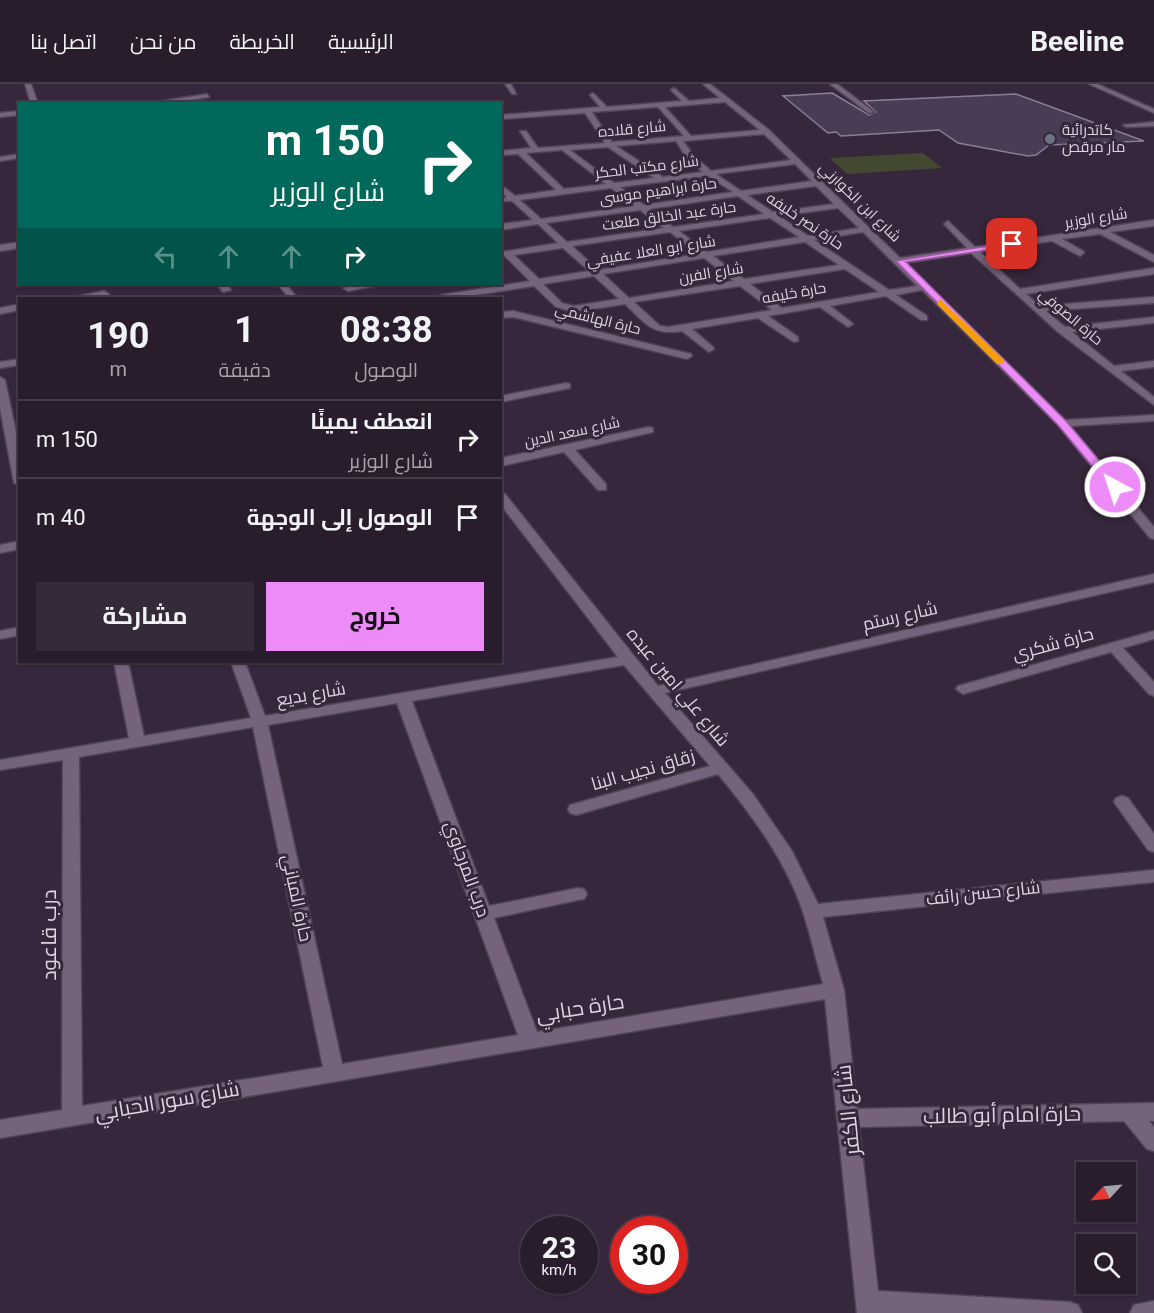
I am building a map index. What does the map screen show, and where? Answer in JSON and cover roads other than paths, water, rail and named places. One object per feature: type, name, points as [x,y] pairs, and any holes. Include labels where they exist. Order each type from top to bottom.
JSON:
[{"type":"street","points":[[28,84],[34,102]]},
{"type":"street","points":[[508,84],[514,93]]},
{"type":"street","name":"شارع ابن الكوارني","points":[[711,84],[726,100],[766,132],[900,261],[1062,423],[1154,535]]},
{"type":"street","points":[[833,84],[871,112]]},
{"type":"street","points":[[1092,84],[1154,111]]},
{"type":"street","points":[[674,90],[688,103]]},
{"type":"street","points":[[157,102],[205,93],[212,102]]},
{"type":"street","points":[[593,95],[605,109]]},
{"type":"street","points":[[502,115],[726,100]]},
{"type":"street","points":[[660,105],[689,138]]},
{"type":"street","points":[[549,106],[555,113]]},
{"type":"street","points":[[587,110],[610,145],[661,179]]},
{"type":"street","points":[[0,115],[18,113]]},
{"type":"street","points":[[1126,125],[1154,124]]},
{"type":"street","name":"شارع قلاده","points":[[502,153],[766,132]]},
{"type":"street","points":[[523,133],[537,151]]},
{"type":"street","name":"حارة نصر خليفه","points":[[678,139],[691,158],[709,173],[924,318]]},
{"type":"street","points":[[563,148],[780,311]]},
{"type":"street","points":[[520,152],[562,192]]},
{"type":"street","points":[[0,159],[18,156]]},
{"type":"street","points":[[751,161],[759,166]]},
{"type":"street","name":"شارع مكتب الحكر","points":[[502,199],[796,162]]},
{"type":"street","name":"حارة ابراهيم موسى","points":[[502,227],[818,183]]},
{"type":"street","points":[[502,188],[627,301]]},
{"type":"street","name":"حارة عبد الخالق طلعت","points":[[505,254],[841,205]]},
{"type":"street","name":"شارع الوزير","points":[[900,261],[1154,223]]},
{"type":"street","name":"حارة الصوفي","points":[[948,224],[972,250],[1061,330],[1154,402]]},
{"type":"street","points":[[1139,225],[1154,232]]},
{"type":"street","name":"شارع ابو العلا عفيفي","points":[[446,297],[495,286],[537,283],[866,229]]},
{"type":"street","points":[[1101,230],[1154,260]]},
{"type":"street","points":[[1053,238],[1080,253]]},
{"type":"street","points":[[0,248],[18,245]]},
{"type":"street","points":[[505,254],[537,283]]},
{"type":"street","name":"شارع الفرن","points":[[537,283],[559,305],[580,309],[847,266]]},
{"type":"street","points":[[1019,292],[1154,271]]},
{"type":"street","points":[[283,285],[292,297]]},
{"type":"street","points":[[346,286],[362,285]]},
{"type":"street","name":"حارة خليفه","points":[[627,301],[657,328],[668,330],[925,287]]},
{"type":"street","points":[[90,297],[105,296]]},
{"type":"street","points":[[1037,309],[1154,300]]},
{"type":"street","points":[[821,304],[848,324]]},
{"type":"street","points":[[0,310],[18,307]]},
{"type":"street","name":"حارة الهاشمي","points":[[502,315],[513,314],[687,356]]},
{"type":"street","points":[[759,315],[794,339]]},
{"type":"street","points":[[1061,330],[1154,320]]},
{"type":"street","points":[[684,327],[709,349]]},
{"type":"street","points":[[0,365],[18,362]]},
{"type":"street","points":[[1111,369],[1154,364]]},
{"type":"street","points":[[0,380],[17,462]]},
{"type":"street","points":[[502,399],[566,386]]},
{"type":"street","points":[[1062,423],[1154,418]]},
{"type":"street","name":"شارع سعد الدين","points":[[502,462],[649,430]]},
{"type":"street","points":[[567,448],[602,487]]},
{"type":"street","name":"شارع علي امين عبده","points":[[503,504],[628,660],[747,798],[786,855],[812,911]]},
{"type":"street","points":[[0,549],[18,545]]},
{"type":"street","name":"شارع رستم","points":[[654,691],[1154,578]]},
{"type":"street","points":[[0,635],[18,630]]},
{"type":"street","name":"حارة شكري","points":[[963,689],[1154,636]]},
{"type":"street","points":[[1114,647],[1154,691]]},
{"type":"street","name":"شارع بديع","points":[[0,765],[628,660]]},
{"type":"street","points":[[122,663],[137,742]]},
{"type":"street","name":"حارة المباني","points":[[238,663],[260,722],[333,1073]]},
{"type":"street","name":"درب المرجاوي","points":[[403,698],[530,1040]]},
{"type":"street","name":"درب قاعود","points":[[71,753],[72,1117]]},
{"type":"street","name":"زقاق نجيب البنا","points":[[576,809],[721,768]]},
{"type":"street","points":[[1122,802],[1154,846]]},
{"type":"street","name":"شارع حسن رائف","points":[[812,911],[1154,876]]},
{"type":"street","points":[[483,914],[578,894]]},
{"type":"street","name":"شارع الكفر","points":[[812,911],[834,990],[868,1307]]},
{"type":"street","name":"حارة حبابي","points":[[333,1073],[834,990]]},
{"type":"street","name":"شارع سور الحبابي","points":[[0,1129],[333,1073]]},
{"type":"street","points":[[1130,1112],[1154,1142]]},
{"type":"street","name":"حارة امام أبو طالب","points":[[849,1118],[1154,1112]]},
{"type":"street","points":[[868,1307],[1070,1313]]},
{"type":"street","points":[[1143,1313],[1154,1312]]},
{"type":"place","name":"كاتدرائية مار مرقص","points":[[1050,139]]}]
